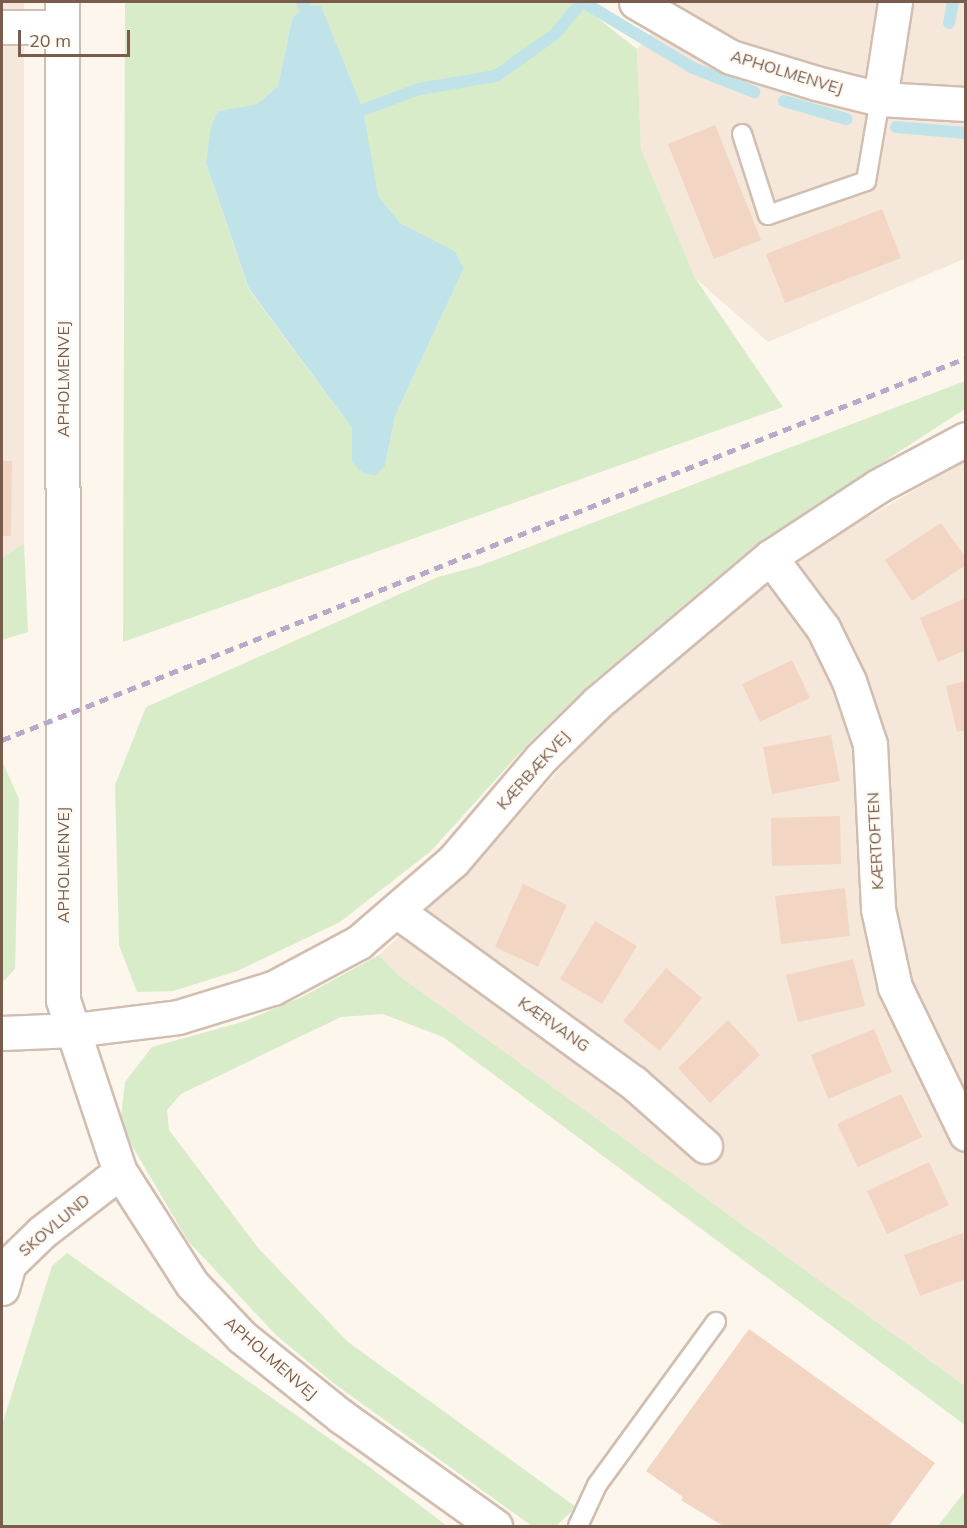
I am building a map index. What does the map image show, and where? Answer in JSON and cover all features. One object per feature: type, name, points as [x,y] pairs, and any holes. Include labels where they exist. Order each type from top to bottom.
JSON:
[{"type":"street","name":"APHOLMENVEJ","points":[[636,2],[731,57],[880,99],[966,104]]},
{"type":"street","points":[[880,99],[895,2]]},
{"type":"street","name":"APHOLMENVEJ","points":[[2,27],[62,14],[63,1000],[120,1172],[192,1284],[242,1337],[342,1417],[495,1527]]},
{"type":"street","name":"KÆRBÆKVEJ","points":[[2,1033],[74,1030],[178,1017],[273,988],[359,942],[453,861],[540,759],[598,702],[770,557],[878,486],[966,439]]},
{"type":"street","name":"KÆRTOFTEN","points":[[770,557],[823,628],[849,681],[870,744],[878,909],[895,987],[966,1134]]},
{"type":"street","name":"KÆRVANG","points":[[397,911],[625,1076],[705,1146]]},
{"type":"street","name":"SKOVLUND","points":[[2,1288],[9,1264],[42,1232],[120,1172]]},
{"type":"lane","points":[[742,134],[768,215],[866,181],[880,99]]},
{"type":"lane","points":[[578,1527],[597,1485],[716,1322]]},
{"type":"shaded area","points":[[2,2],[24,2],[24,543],[2,558]]},
{"type":"shaded area","points":[[678,2],[965,2],[964,259],[768,342],[695,278],[641,149],[637,49]]},
{"type":"shaded area","points":[[965,461],[965,1386],[401,977],[379,955],[473,867],[612,710],[757,587],[795,559]]},
{"type":"green space","points":[[125,2],[577,2],[637,49],[641,149],[695,278],[783,407],[123,642]],"holes":[[[292,19],[370,156],[378,195],[400,223],[455,251],[464,268],[395,416],[385,466],[352,462],[352,428],[249,290],[206,163],[218,111],[257,104],[278,86]]]},
{"type":"green space","points":[[965,381],[965,409],[759,542],[591,683],[527,745],[431,851],[340,922],[237,971],[173,991],[137,992],[119,945],[115,785],[146,707],[438,577],[479,566]]},
{"type":"green space","points":[[24,543],[28,632],[2,640],[2,558]]},
{"type":"green space","points":[[3,763],[19,799],[15,969],[2,983]]},
{"type":"green space","points":[[379,955],[401,977],[965,1386],[965,1425],[443,1037],[383,1014],[341,1017],[181,1094],[167,1110],[169,1130],[259,1249],[348,1342],[576,1507],[556,1526],[532,1526],[332,1382],[276,1335],[188,1241],[128,1139],[121,1116],[125,1082],[152,1047],[242,1022],[302,997]]},
{"type":"green space","points":[[67,1253],[368,1466],[447,1526],[2,1526],[2,1425],[52,1266]]},
{"type":"green space","points":[[965,1491],[965,1526],[938,1526]]},
{"type":"water","points":[[304,6],[321,6],[363,110],[378,195],[400,223],[455,251],[464,268],[395,416],[385,466],[375,475],[363,473],[352,462],[352,428],[249,289],[206,163],[211,127],[218,111],[257,104],[278,86],[292,19]]},
{"type":"building","points":[[715,125],[761,240],[714,259],[668,144]]},
{"type":"building","points":[[882,209],[901,258],[785,303],[766,254]]},
{"type":"building","points":[[2,461],[12,461],[11,536],[2,536]]},
{"type":"building","points":[[941,523],[966,558],[966,565],[912,601],[885,560]]},
{"type":"building","points":[[966,598],[966,650],[938,662],[920,618]]},
{"type":"building","points":[[792,660],[810,698],[760,722],[742,684]]},
{"type":"building","points":[[966,681],[966,730],[957,732],[946,686]]},
{"type":"building","points":[[831,735],[840,781],[772,794],[763,747]]},
{"type":"building","points":[[840,816],[841,864],[772,866],[771,818]]},
{"type":"building","points":[[523,884],[567,905],[538,967],[495,947]]},
{"type":"building","points":[[845,888],[850,936],[781,944],[775,896]]},
{"type":"building","points":[[595,921],[637,946],[602,1004],[560,979]]},
{"type":"building","points":[[853,959],[865,1006],[798,1022],[786,975]]},
{"type":"building","points":[[666,968],[702,998],[660,1051],[623,1021]]},
{"type":"building","points":[[728,1020],[760,1055],[710,1103],[678,1068]]},
{"type":"building","points":[[874,1029],[892,1072],[828,1099],[811,1055]]},
{"type":"building","points":[[901,1094],[922,1137],[858,1167],[837,1124]]},
{"type":"building","points":[[929,1162],[949,1205],[887,1234],[867,1191]]},
{"type":"building","points":[[963,1233],[966,1279],[920,1296],[904,1255]]},
{"type":"building","points":[[749,1329],[935,1463],[889,1526],[723,1526],[681,1500],[683,1497],[646,1471]]},
{"type":"waterway","points":[[302,2],[304,6]]},
{"type":"waterway","points":[[363,110],[419,89],[496,76],[555,34],[582,2]]},
{"type":"waterway","points":[[583,2],[693,68],[754,92]]},
{"type":"waterway","points":[[949,23],[953,2]]},
{"type":"waterway","points":[[784,101],[846,119]]},
{"type":"waterway","points":[[896,127],[966,133]]},
{"type":"railway","points":[[2,740],[966,358]]}]
